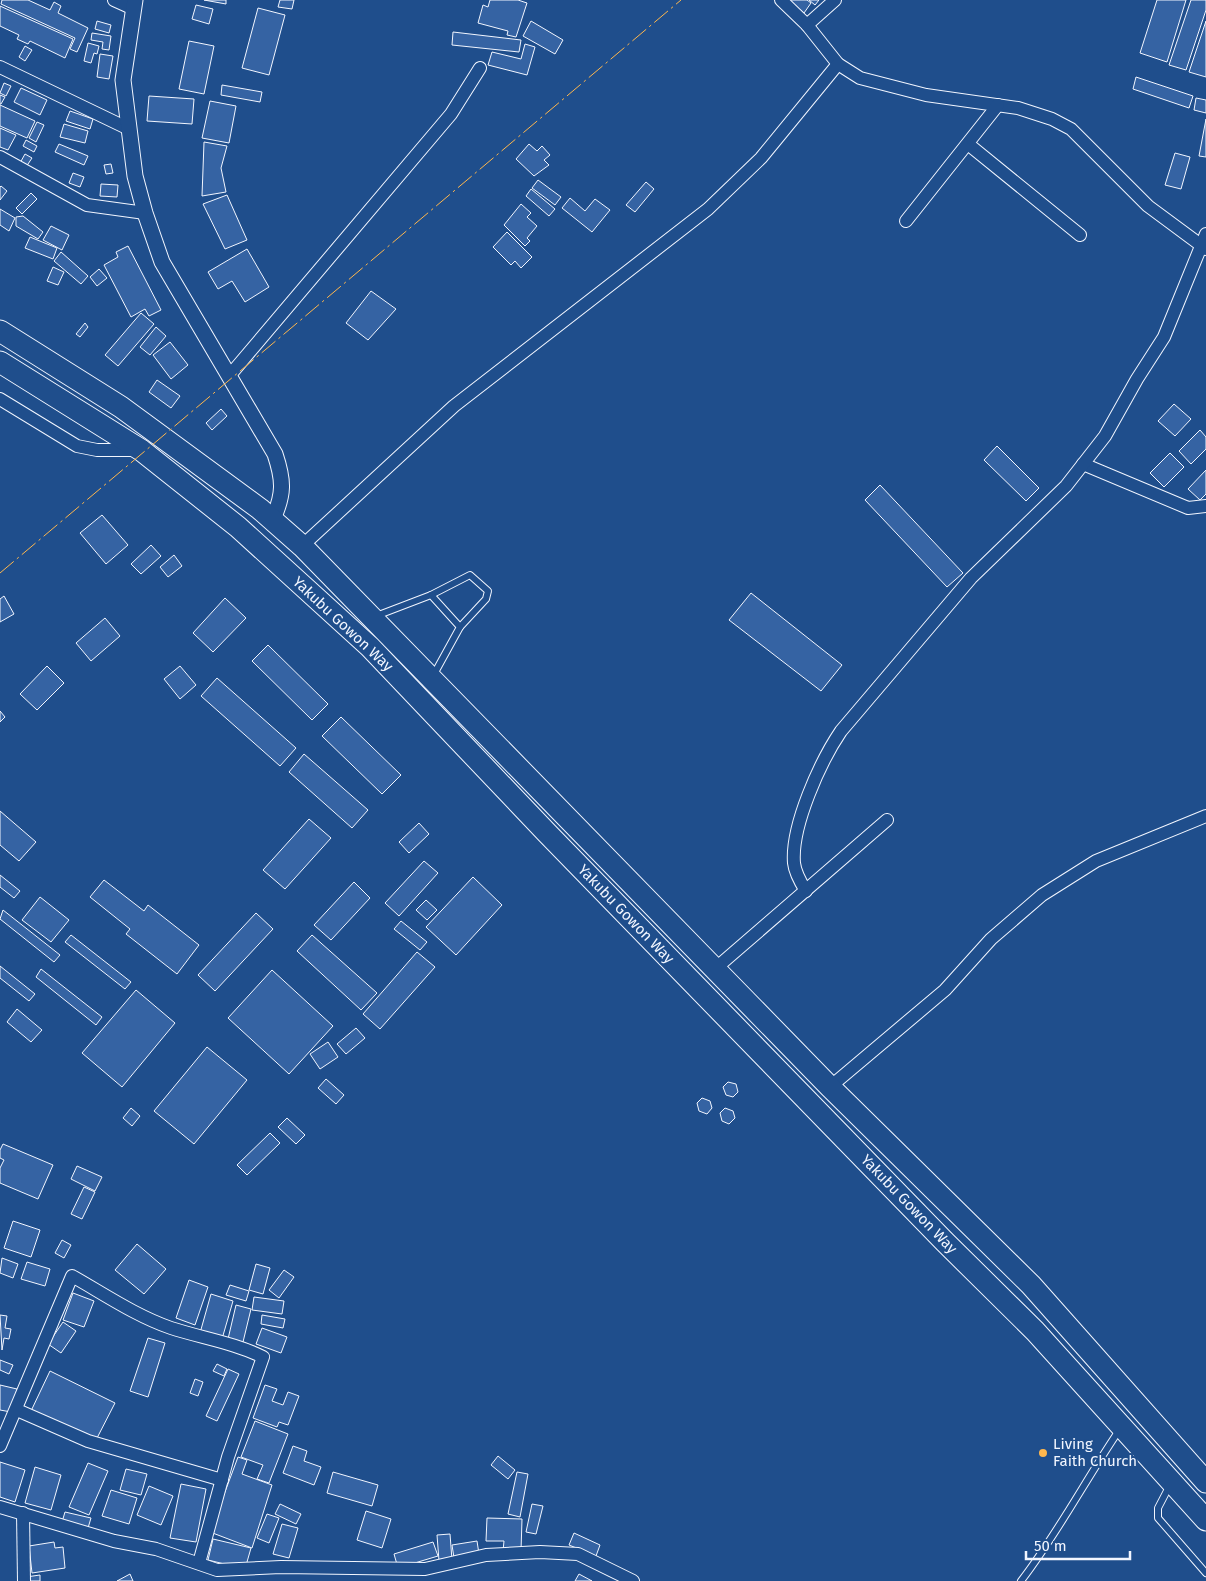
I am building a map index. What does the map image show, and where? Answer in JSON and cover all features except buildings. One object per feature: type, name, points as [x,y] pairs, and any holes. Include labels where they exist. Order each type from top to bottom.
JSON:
[{"type":"highway","name":"Yakubu Gowon Way","points":[[0,331],[121,407],[273,520],[302,546],[830,1086],[1031,1286],[1206,1482]]},
{"type":"highway","name":"Yakubu Gowon Way","points":[[0,362],[141,450],[238,527],[370,647],[640,929],[945,1242],[1035,1331],[1206,1520]]},
{"type":"highway","points":[[640,929],[659,910]]},
{"type":"street","points":[[114,0],[134,5],[123,80],[135,176],[144,213],[162,262],[276,454],[283,475],[282,490],[273,520]]},
{"type":"street","points":[[781,0],[807,25],[838,64],[860,78],[926,95],[1018,108],[1052,119],[1071,129],[1148,206],[1204,243],[1164,337],[1137,379],[1105,436],[1066,486],[971,578],[841,731],[826,753],[812,783],[795,842],[794,864],[806,891]]},
{"type":"street","points":[[807,25],[835,0]]},
{"type":"street","points":[[302,546],[454,406],[708,210],[760,158],[838,64]]},
{"type":"street","points":[[0,67],[128,129]]},
{"type":"street","points":[[230,375],[451,114],[480,68]]},
{"type":"street","points":[[906,221],[998,106]]},
{"type":"street","points":[[968,144],[1080,235]]},
{"type":"street","points":[[0,157],[87,205],[144,213]]},
{"type":"street","points":[[0,400],[77,446],[97,450],[141,450]]},
{"type":"street","points":[[1083,464],[1188,508],[1206,506]]},
{"type":"street","points":[[830,1086],[945,990],[991,939],[1042,895],[1096,861],[1206,816]]},
{"type":"street","points":[[716,968],[887,820]]},
{"type":"street","points":[[0,1446],[72,1276],[137,1314],[170,1327],[250,1350],[263,1357],[222,1480],[200,1563]]},
{"type":"street","points":[[16,1410],[88,1441],[222,1480]]},
{"type":"street","points":[[0,1506],[114,1542],[156,1550],[218,1570],[281,1567],[425,1569],[486,1555],[540,1552],[578,1554],[633,1581]]},
{"type":"street","points":[[23,1513],[24,1581]]},
{"type":"lane","points":[[373,617],[431,595],[470,575],[488,591],[486,598],[460,627],[432,677]]},
{"type":"lane","points":[[431,595],[460,627]]},
{"type":"lane","points":[[1021,1581],[1065,1518],[1095,1466],[1122,1426]]},
{"type":"lane","points":[[1172,1481],[1158,1508],[1158,1518],[1206,1573]]},
{"type":"power","points":[[0,573],[681,0]]},
{"type":"place","name":"Living Faith Church","points":[[1043,1453]]}]
